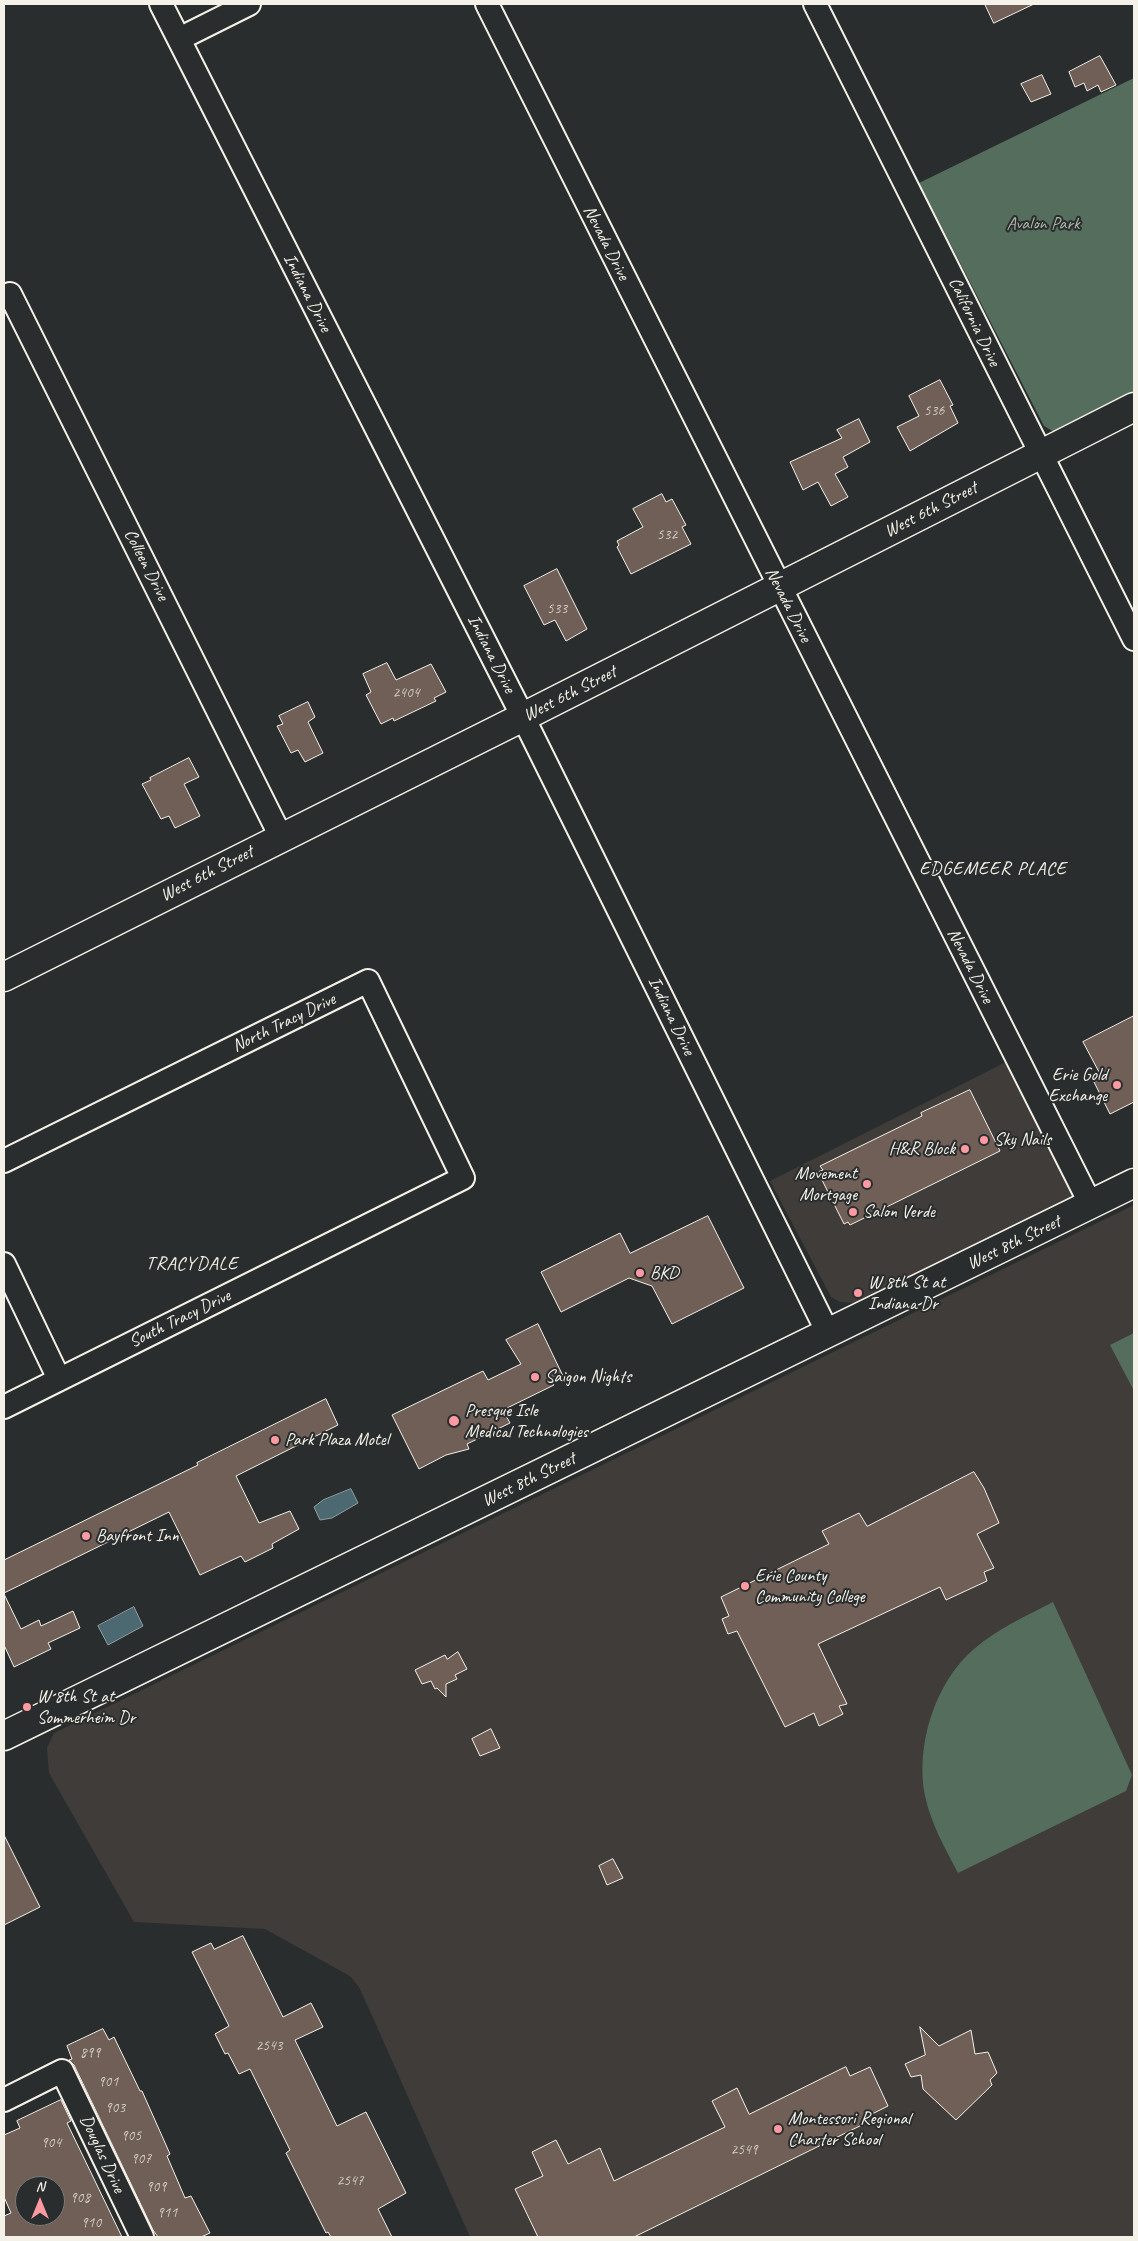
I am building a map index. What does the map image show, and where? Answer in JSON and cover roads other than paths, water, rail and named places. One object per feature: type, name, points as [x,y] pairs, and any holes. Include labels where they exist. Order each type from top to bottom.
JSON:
[{"type":"street","name":"Indiana Drive","points":[[161,4],[523,717],[828,1333]]},
{"type":"street","points":[[179,39],[249,4]]},
{"type":"street","name":"Nevada Drive","points":[[487,4],[1091,1205]]},
{"type":"street","name":"California Drive","points":[[815,4],[1134,639]]},
{"type":"street","name":"Colleen Drive","points":[[7,296],[281,837]]},
{"type":"street","name":"West 6th Street","points":[[4,976],[780,588],[1134,407]]},
{"type":"street","name":"North Tracy Drive","points":[[4,1160],[368,981],[463,1178]]},
{"type":"street","name":"South Tracy Drive","points":[[4,1407],[463,1178]]},
{"type":"street","name":"West 8th Street","points":[[4,1736],[1134,1183]]},
{"type":"street","points":[[4,1264],[59,1379]]},
{"type":"street","name":"Douglas Drive","points":[[4,2100],[62,2071],[142,2237]]},
{"type":"water","points":[[351,1489],[358,1503],[332,1518],[320,1520],[314,1507],[323,1500]]},
{"type":"water","points":[[134,1607],[143,1626],[108,1645],[98,1626]]},
{"type":"place","name":"Erie Gold Exchange","points":[[1117,1085]]},
{"type":"place","name":"Sky Nails","points":[[984,1140]]},
{"type":"place","name":"H&R Block","points":[[965,1149]]},
{"type":"place","name":"Movement Mortgage","points":[[867,1184]]},
{"type":"place","name":"Salon Verde","points":[[853,1212]]},
{"type":"place","name":"BKD","points":[[640,1273]]},
{"type":"place","name":"W 8th St at Indiana Dr","points":[[858,1293]]},
{"type":"place","name":"Saigon Nights","points":[[535,1377]]},
{"type":"place","name":"Presque Isle Medical Technologies","points":[[454,1421]]},
{"type":"place","name":"Park Plaza Motel","points":[[275,1440]]},
{"type":"place","name":"Bayfront Inn","points":[[86,1536]]},
{"type":"place","name":"Erie County Community College","points":[[745,1586]]},
{"type":"place","name":"W 8th St at Sommerheim Dr","points":[[27,1707]]},
{"type":"place","name":"Montessori Regional Charter School","points":[[778,2129]]},
{"type":"district","name":"EDGEMEER PLACE","points":[[993,869]]},
{"type":"district","name":"TRACYDALE","points":[[192,1264]]},
{"type":"park label","name":"Avalon Park","points":[[1043,224]]}]
